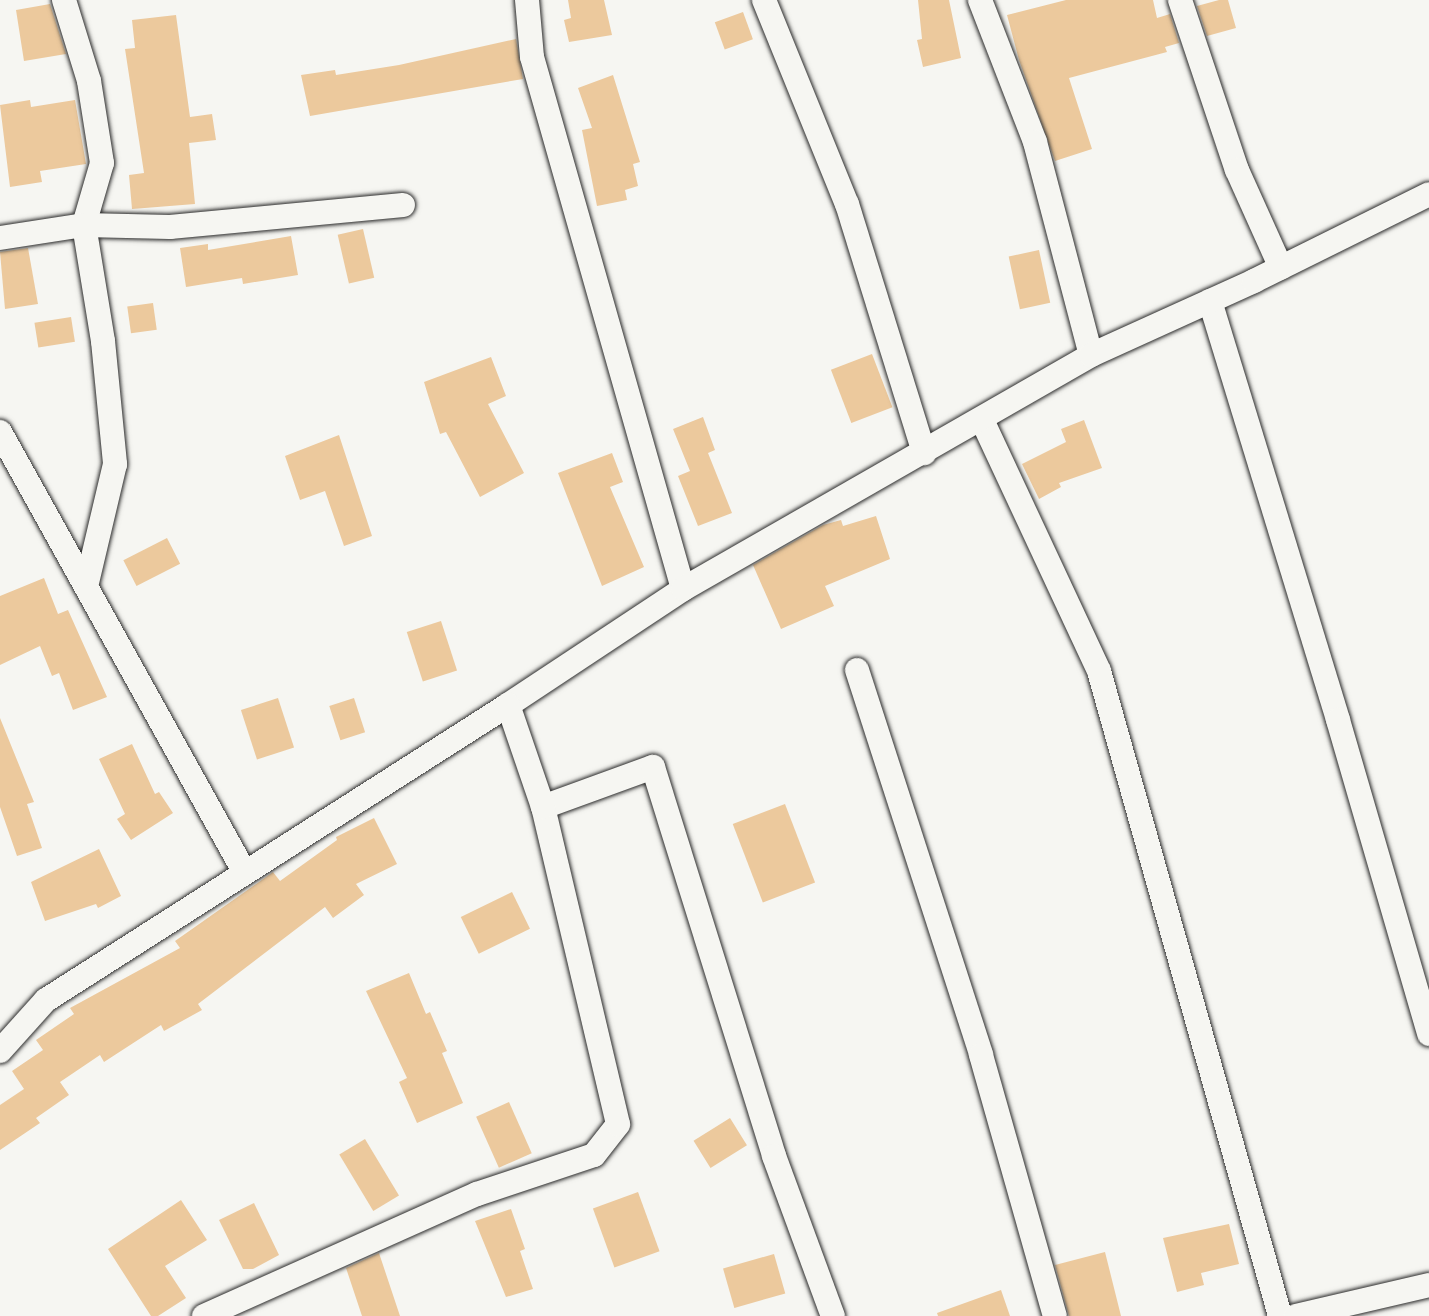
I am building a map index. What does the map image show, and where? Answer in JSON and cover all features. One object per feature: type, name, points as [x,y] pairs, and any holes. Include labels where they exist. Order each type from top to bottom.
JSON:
[{"type":"street","points":[[64,0],[89,81],[102,163],[84,225],[103,341],[115,464],[86,587]]},
{"type":"street","points":[[527,0],[532,57],[683,589]]},
{"type":"street","points":[[764,0],[847,204],[924,453]]},
{"type":"street","points":[[980,0],[1035,142],[1091,355]]},
{"type":"street","points":[[1180,0],[1237,170],[1281,268]]},
{"type":"street","points":[[0,1052],[46,1000],[508,705],[683,589],[982,420],[1091,355],[1210,302],[1429,194]]},
{"type":"street","points":[[0,238],[84,225],[170,227],[402,205]]},
{"type":"street","points":[[1210,302],[1338,720],[1429,1034]]},
{"type":"street","points":[[982,420],[1099,671],[1280,1316]]},
{"type":"street","points":[[0,432],[245,873]]},
{"type":"street","points":[[857,670],[981,1055],[1055,1316]]},
{"type":"street","points":[[204,1316],[477,1194],[594,1155],[618,1124],[543,807],[508,705]]},
{"type":"street","points":[[543,807],[653,767],[774,1156],[833,1316]]},
{"type":"street","points":[[1296,1316],[1429,1285]]},
{"type":"building","points":[[568,0],[604,0],[612,35],[569,42],[564,20],[571,18]]},
{"type":"building","points":[[918,0],[949,0],[961,58],[923,67],[917,40],[922,39]]},
{"type":"building","points":[[1066,0],[1153,0],[1157,18],[1170,14],[1179,43],[1165,47],[1167,52],[1069,78],[1092,149],[1055,161],[1019,60],[1007,15]]},
{"type":"building","points":[[1228,0],[1236,28],[1207,36],[1197,6]]},
{"type":"building","points":[[50,4],[66,54],[24,61],[16,10]]},
{"type":"building","points":[[743,12],[753,39],[725,50],[715,22]]},
{"type":"building","points":[[176,15],[190,117],[212,114],[216,140],[189,143],[195,204],[132,209],[129,175],[144,173],[125,49],[135,48],[132,20]]},
{"type":"building","points":[[516,39],[523,79],[310,116],[301,75],[335,70],[336,75],[399,65]]},
{"type":"building","points":[[613,75],[640,162],[633,164],[638,186],[625,190],[627,200],[597,206],[582,130],[592,128],[578,88]]},
{"type":"building","points":[[30,100],[31,107],[75,100],[86,164],[40,171],[42,182],[10,187],[0,105]]},
{"type":"building","points":[[363,229],[374,278],[349,284],[338,235]]},
{"type":"building","points":[[291,236],[298,275],[243,284],[242,278],[186,287],[180,248],[208,244],[208,250]]},
{"type":"building","points":[[28,248],[38,304],[5,309],[0,252]]},
{"type":"building","points":[[1039,250],[1050,303],[1020,309],[1009,256]]},
{"type":"building","points":[[153,303],[157,330],[131,333],[127,307]]},
{"type":"building","points":[[71,317],[75,342],[38,347],[34,323]]},
{"type":"building","points":[[872,354],[892,407],[851,423],[831,370]]},
{"type":"building","points":[[491,357],[506,396],[488,404],[524,473],[480,497],[446,432],[440,434],[424,382]]},
{"type":"building","points":[[703,417],[715,450],[708,453],[732,513],[698,526],[678,476],[690,471],[673,429]]},
{"type":"building","points":[[1084,420],[1102,468],[1059,483],[1061,487],[1039,499],[1022,464],[1066,442],[1061,429]]},
{"type":"building","points":[[339,435],[372,536],[344,546],[325,491],[300,500],[285,456]]},
{"type":"building","points":[[612,453],[623,482],[610,487],[644,567],[602,586],[558,473]]},
{"type":"building","points":[[876,516],[890,559],[825,586],[834,606],[781,629],[753,565],[823,525],[841,520],[843,526]]},
{"type":"building","points":[[167,538],[180,564],[137,586],[123,560]]},
{"type":"building","points":[[44,578],[58,614],[68,610],[107,697],[73,710],[59,673],[52,676],[40,646],[0,665],[0,596]]},
{"type":"building","points":[[441,621],[457,670],[423,682],[407,632]]},
{"type":"building","points":[[278,698],[294,747],[257,760],[241,710]]},
{"type":"building","points":[[354,698],[365,732],[340,740],[329,706]]},
{"type":"building","points":[[0,718],[34,802],[27,804],[42,848],[17,856],[0,807]]},
{"type":"building","points":[[132,744],[155,794],[159,792],[173,813],[131,840],[117,819],[125,814],[99,759]]},
{"type":"building","points":[[785,804],[815,882],[763,902],[733,824]]},
{"type":"building","points":[[374,818],[397,864],[356,884],[364,895],[333,918],[325,907],[198,1004],[202,1010],[164,1031],[161,1025],[104,1062],[100,1055],[60,1082],[69,1095],[36,1118],[40,1123],[0,1150],[0,1105],[24,1089],[12,1071],[43,1050],[36,1040],[74,1014],[70,1008],[180,948],[175,941],[273,872],[280,881],[337,840],[336,837]]},
{"type":"building","points":[[99,849],[121,896],[98,908],[96,904],[45,921],[31,882]]},
{"type":"building","points":[[512,892],[530,929],[479,954],[461,917]]},
{"type":"building","points":[[409,973],[426,1014],[430,1012],[447,1051],[442,1053],[463,1103],[417,1123],[399,1082],[407,1078],[366,991]]},
{"type":"building","points":[[509,1102],[532,1153],[499,1168],[476,1117]]},
{"type":"building","points":[[730,1118],[747,1145],[710,1168],[694,1141]]},
{"type":"building","points":[[365,1139],[399,1196],[373,1211],[339,1154]]},
{"type":"building","points":[[638,1192],[660,1251],[614,1268],[593,1208]]},
{"type":"building","points":[[181,1200],[207,1240],[165,1266],[186,1298],[158,1316],[151,1316],[108,1249]]},
{"type":"building","points":[[254,1203],[279,1255],[253,1269],[243,1269],[219,1220]]},
{"type":"building","points":[[511,1209],[525,1249],[520,1251],[533,1289],[506,1297],[475,1221]]},
{"type":"building","points":[[1229,1224],[1239,1264],[1201,1273],[1204,1285],[1177,1292],[1163,1238]]},
{"type":"building","points":[[1105,1252],[1121,1316],[1069,1316],[1055,1265]]},
{"type":"building","points":[[379,1253],[400,1316],[362,1316],[346,1268]]},
{"type":"building","points":[[774,1254],[785,1293],[734,1308],[723,1269]]},
{"type":"building","points":[[1001,1290],[1010,1316],[938,1316],[937,1313]]}]
